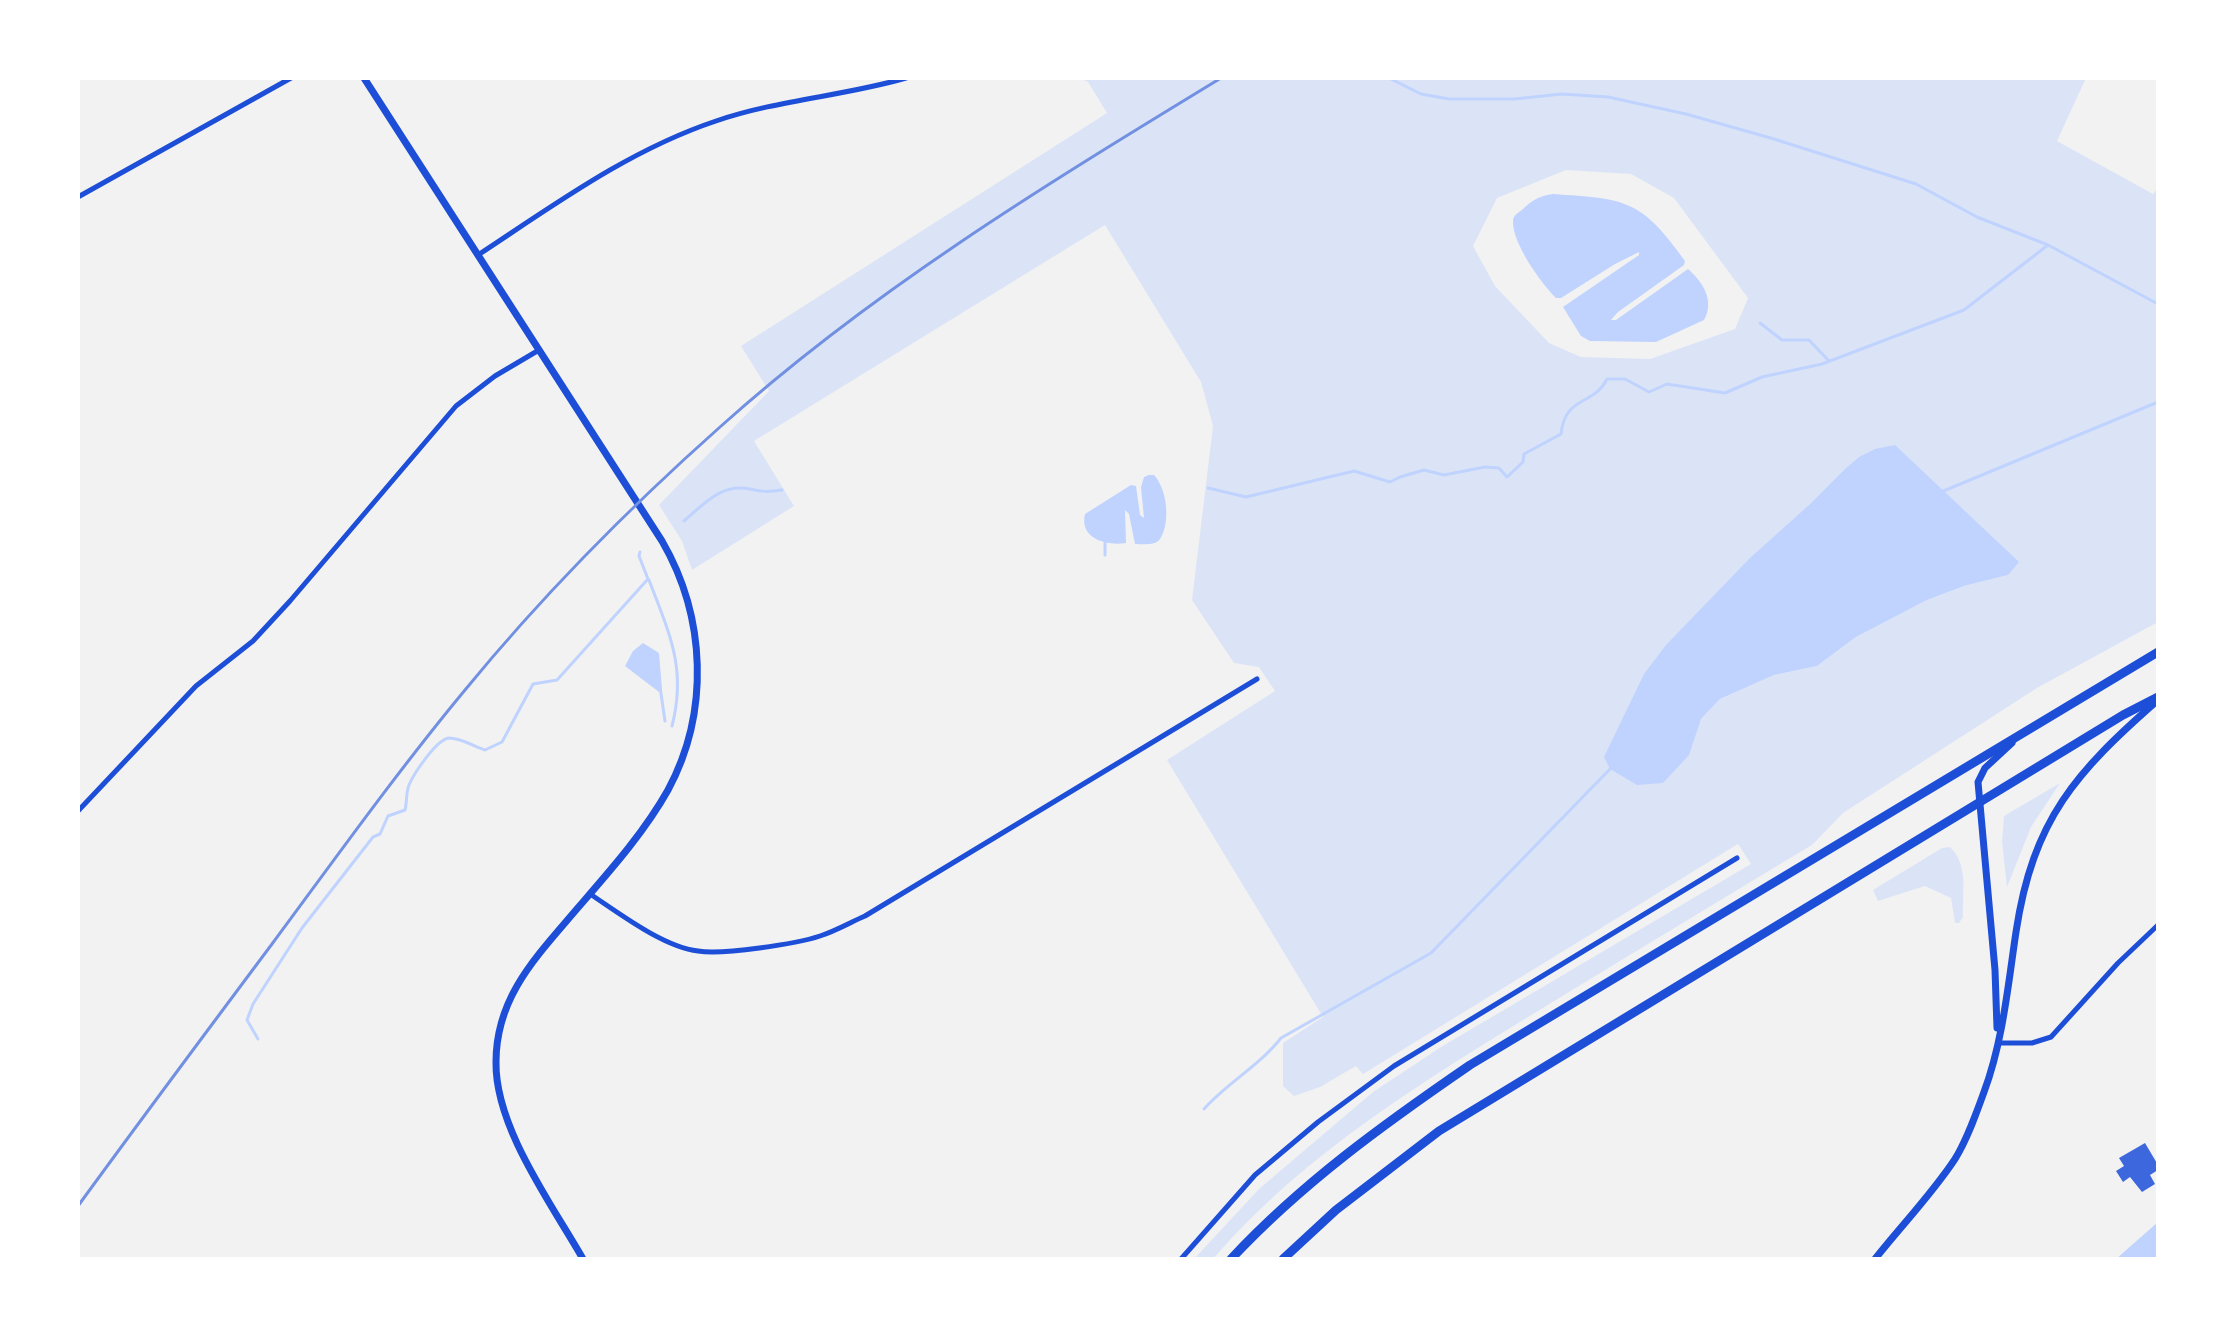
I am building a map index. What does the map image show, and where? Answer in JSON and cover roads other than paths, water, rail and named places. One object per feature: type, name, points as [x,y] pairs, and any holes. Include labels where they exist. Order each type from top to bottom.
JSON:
[{"type":"highway","points":[[1231,1259],[1266,1221],[1318,1175],[1470,1065],[2158,652]]},
{"type":"highway","points":[[1283,1259],[1336,1210],[1439,1131],[2123,715],[2158,699]]},
{"type":"main road","points":[[364,78],[669,553],[685,590],[695,633],[696,695],[682,760],[655,811],[532,961],[507,1002],[498,1032],[496,1063],[499,1099],[513,1135],[583,1259]]},
{"type":"main road","points":[[1875,1259],[1955,1158],[1985,1090],[1998,1043],[2023,897],[2043,834],[2060,802],[2084,769],[2158,699]]},
{"type":"main road","points":[[1998,1043],[1995,970],[1978,782],[1985,768],[2020,737]]},
{"type":"street","points":[[78,197],[291,78]]},
{"type":"street","points":[[478,255],[620,163],[669,138],[719,120],[866,90],[906,78]]},
{"type":"street","points":[[78,811],[196,686],[253,641],[456,406],[495,376],[539,349]]},
{"type":"street","points":[[590,894],[672,943],[698,951],[751,948],[821,936],[865,916],[1257,679]]},
{"type":"street","points":[[1181,1259],[1255,1175],[1318,1122],[1394,1066],[1737,858]]},
{"type":"street","points":[[1998,1043],[2032,1043],[2051,1037],[2118,963],[2158,925]]},
{"type":"water","points":[[1553,194],[1598,198],[1630,206],[1656,225],[1685,261],[1684,265],[1611,320],[1616,320],[1688,269],[1706,292],[1708,306],[1704,320],[1656,342],[1590,341],[1581,336],[1563,307],[1639,255],[1639,252],[1561,298],[1556,298],[1522,251],[1513,221],[1531,202]]},
{"type":"water","points":[[1895,445],[2019,562],[2008,575],[1964,586],[1927,600],[1856,637],[1817,666],[1774,675],[1720,699],[1701,719],[1689,755],[1663,783],[1637,785],[1610,769],[1604,757],[1644,674],[1666,645],[1750,558],[1845,469],[1875,449]]},
{"type":"water","points":[[1154,475],[1158,481],[1166,506],[1166,524],[1158,541],[1135,544],[1129,514],[1125,510],[1126,543],[1103,542],[1090,535],[1084,523],[1085,514],[1131,485],[1136,486],[1140,515],[1144,518],[1141,487],[1144,477]]},
{"type":"water","points":[[643,643],[659,653],[662,689],[659,692],[625,666],[633,651]]},
{"type":"water","points":[[2158,1222],[2158,1259],[2116,1259]]},
{"type":"waterway","points":[[1389,78],[1421,94],[1449,99],[1514,99],[1562,94],[1608,97],[1686,114],[1774,139],[1916,184],[1977,217],[2048,245],[2158,304]]},
{"type":"waterway","points":[[1208,488],[1246,497],[1354,471],[1390,482],[1424,470],[1444,475],[1485,467],[1499,468],[1507,477],[1523,462],[1524,454],[1561,434],[1568,413],[1595,394],[1607,379],[1625,379],[1649,392],[1667,384],[1725,393],[1762,377],[1822,364],[1964,310],[2048,245]]},
{"type":"waterway","points":[[1760,323],[1782,340],[1809,340],[1829,361]]},
{"type":"waterway","points":[[1941,492],[2158,402]]},
{"type":"waterway","points":[[684,521],[714,496],[730,489],[782,490]]},
{"type":"waterway","points":[[1105,543],[1105,555]]},
{"type":"waterway","points":[[258,1039],[247,1020],[253,1004],[302,928],[373,837],[380,834],[388,816],[405,810],[409,785],[426,757],[449,738],[485,750],[502,742],[533,684],[557,680],[648,579],[640,552]]},
{"type":"waterway","points":[[649,580],[669,634],[677,668],[678,686],[672,726]]},
{"type":"waterway","points":[[660,687],[665,721]]},
{"type":"waterway","points":[[1204,1109],[1281,1038],[1431,953],[1611,768]]},
{"type":"railway","points":[[78,1206],[440,721],[494,655],[620,521],[778,377],[899,284],[1026,199],[1221,78]]}]
